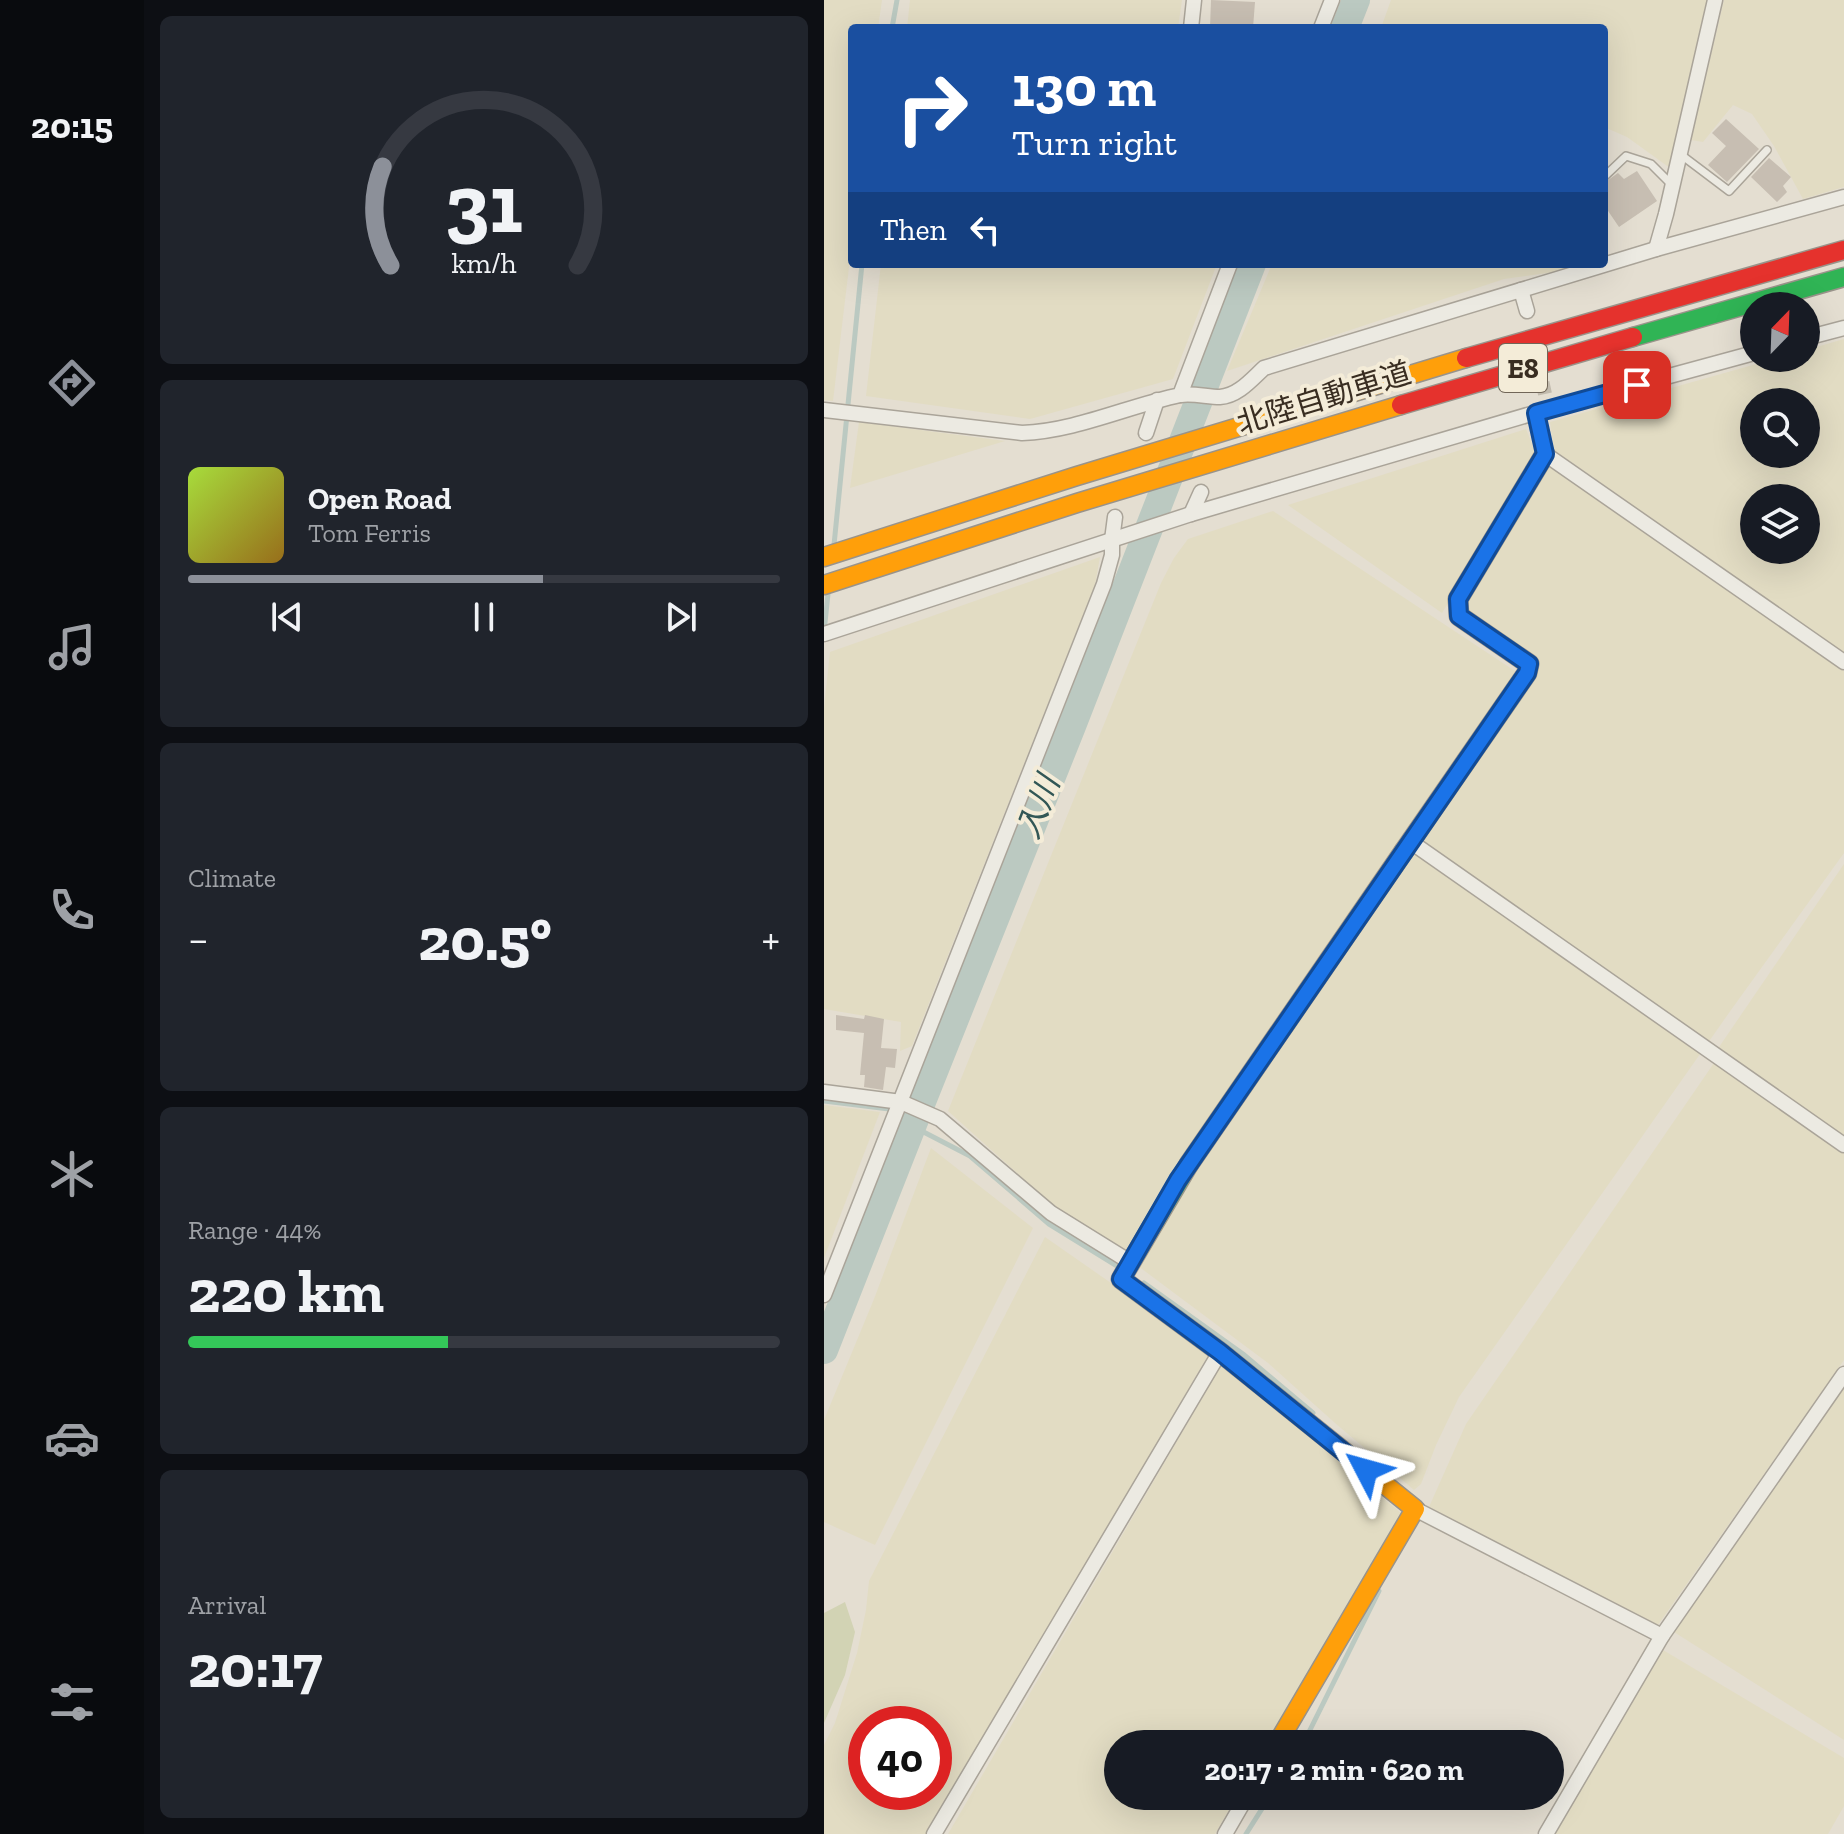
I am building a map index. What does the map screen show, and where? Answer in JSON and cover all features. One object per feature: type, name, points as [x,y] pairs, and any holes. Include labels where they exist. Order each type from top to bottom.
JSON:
[{"type":"main road","name":"北陸自動車道","points":[[824,557],[1507,345],[1844,250]]},
{"type":"main road","name":"北陸自動車道","points":[[824,585],[1203,464],[1529,366],[1844,277]]},
{"type":"main road","points":[[1285,1730],[1415,1509],[1220,1352],[1121,1279],[1178,1180],[1527,673],[1529,664],[1459,616],[1458,599],[1545,454]]},
{"type":"street","points":[[1191,24],[1194,0]]},
{"type":"street","points":[[1323,24],[1332,0]]},
{"type":"street","points":[[1656,249],[1715,0]]},
{"type":"street","points":[[1608,264],[1844,197]]},
{"type":"street","points":[[1180,395],[1228,268]]},
{"type":"street","points":[[824,410],[1022,433],[1046,432],[1189,393],[1224,397],[1235,393],[1264,368],[1593,268]]},
{"type":"street","points":[[1521,290],[1527,311]]},
{"type":"street","points":[[1820,334],[1844,328]]},
{"type":"street","points":[[824,634],[1191,514],[1542,411],[1740,357]]},
{"type":"street","points":[[1230,410],[1235,393]]},
{"type":"street","points":[[1545,394],[1542,411],[1545,454],[1844,662]]},
{"type":"street","points":[[1146,433],[1157,400]]},
{"type":"street","points":[[1191,514],[1201,492]]},
{"type":"street","points":[[824,1295],[1104,584],[1112,555],[1115,517]]},
{"type":"street","points":[[1411,842],[1844,1145]]},
{"type":"street","points":[[824,1092],[901,1102],[940,1119],[1051,1213],[1130,1262]]},
{"type":"street","points":[[934,1834],[1220,1352]]},
{"type":"street","points":[[1546,1834],[1662,1636],[1844,1374]]},
{"type":"street","points":[[1415,1509],[1662,1636]]},
{"type":"street","points":[[1225,1834],[1239,1810]]},
{"type":"lane","points":[[1680,154],[1729,191],[1767,150]]},
{"type":"lane","points":[[1608,173],[1626,156],[1651,164],[1673,185]]},
{"type":"shaded area","points":[[824,0],[882,0],[879,24],[848,24],[849,268],[833,401],[824,400]]},
{"type":"shaded area","points":[[910,0],[1182,0],[1179,24],[907,24]]},
{"type":"shaded area","points":[[1391,0],[1709,0],[1670,168],[1627,137],[1608,129],[1608,24],[1382,24]]},
{"type":"shaded area","points":[[1724,0],[1844,0],[1844,187],[1803,199],[1774,146],[1752,114],[1733,105],[1703,142],[1691,140]]},
{"type":"shaded area","points":[[881,268],[1215,268],[1173,379],[1030,419],[866,396]]},
{"type":"shaded area","points":[[1270,268],[1570,268],[1504,279],[1227,371]]},
{"type":"shaded area","points":[[1844,339],[1844,653],[1554,450],[1550,422],[1740,369],[1740,372],[1820,372],[1820,346]]},
{"type":"shaded area","points":[[859,422],[1005,441],[850,488]]},
{"type":"shaded area","points":[[1526,429],[1537,456],[1442,613],[1288,505]]},
{"type":"shaded area","points":[[1547,465],[1844,671],[1844,853],[1459,1397],[1421,1484],[1414,1490],[1268,1363],[1138,1266],[1178,1193],[1540,666],[1455,610]]},
{"type":"shaded area","points":[[1273,511],[1521,675],[1127,1252],[1058,1210],[948,1111],[1161,583],[1174,558],[1188,539]]},
{"type":"shaded area","points":[[1100,557],[1095,585],[912,1046],[900,1051],[901,1022],[824,1009],[824,708],[830,652]]},
{"type":"shaded area","points":[[1844,864],[1844,1136],[1717,1050]]},
{"type":"shaded area","points":[[1714,1063],[1844,1153],[1844,1360],[1658,1625],[1429,1507],[1466,1424]]},
{"type":"shaded area","points":[[824,1105],[880,1112],[824,1258]]},
{"type":"shaded area","points":[[931,1148],[1033,1228],[875,1545],[824,1522],[824,1420]]},
{"type":"shaded area","points":[[1045,1237],[1210,1352],[952,1791],[952,1706],[848,1706],[848,1810],[941,1810],[926,1834],[824,1834],[824,1745],[835,1723],[857,1653],[869,1581]]},
{"type":"shaded area","points":[[1222,1364],[1401,1513],[1275,1730],[1104,1730],[1104,1810],[1229,1810],[1215,1834],[948,1834]]},
{"type":"shaded area","points":[[1844,1384],[1844,1740],[1674,1632]]},
{"type":"shaded area","points":[[1663,1650],[1844,1758],[1844,1806],[1828,1834],[1555,1834]]},
{"type":"green space","points":[[845,1602],[855,1632],[845,1675],[824,1723],[824,1613]]},
{"type":"building","points":[[1211,0],[1255,2],[1253,24],[1210,24]]},
{"type":"building","points":[[1726,119],[1759,149],[1727,182],[1708,165],[1726,146],[1712,133]]},
{"type":"building","points":[[1769,158],[1791,177],[1783,186],[1787,192],[1777,202],[1751,177]]},
{"type":"building","points":[[1637,171],[1657,201],[1619,227],[1608,211],[1608,180],[1618,173],[1624,179]]},
{"type":"building","points":[[836,1015],[864,1019],[865,1015],[884,1019],[881,1048],[897,1049],[895,1068],[886,1067],[883,1090],[864,1087],[865,1075],[860,1075],[864,1033],[836,1030]]},
{"type":"waterway","points":[[893,24],[897,0]]},
{"type":"waterway","name":"入川","points":[[1347,24],[1356,0]]},
{"type":"waterway","points":[[834,545],[862,268]]},
{"type":"waterway","name":"入川","points":[[824,1350],[1250,268]]},
{"type":"waterway","points":[[824,632],[828,594]]},
{"type":"waterway","points":[[824,1101],[889,1109],[915,1119]]},
{"type":"waterway","points":[[912,1126],[970,1156],[1049,1224],[1122,1269]]},
{"type":"waterway","points":[[1144,1283],[1243,1354],[1313,1413]]},
{"type":"waterway","points":[[1310,1730],[1379,1591]]},
{"type":"waterway","points":[[1246,1834],[1261,1810]]},
{"type":"tunnel","points":[[1538,362],[1545,394]]},
{"type":"traffic: fast","points":[[1633,337],[1844,277]]},
{"type":"traffic: fast","points":[[1189,1164],[1121,1279],[1220,1352],[1379,1480]]},
{"type":"traffic: slow","points":[[824,557],[1077,476],[1466,358]]},
{"type":"traffic: slow","points":[[824,585],[1077,503],[1401,405]]},
{"type":"traffic: slow","points":[[1189,1164],[1404,851]]},
{"type":"traffic: slow","points":[[1285,1730],[1415,1509],[1379,1480]]},
{"type":"traffic: jam","points":[[1466,358],[1844,250]]},
{"type":"traffic: jam","points":[[1401,405],[1633,337]]},
{"type":"traffic: jam","points":[[1404,851],[1527,673],[1529,664],[1459,616],[1458,599],[1545,454]]},
{"type":"route","points":[[1366,1470],[1220,1352],[1121,1279],[1178,1180],[1527,673],[1529,664],[1459,616],[1458,599],[1545,454],[1536,413],[1637,385]]}]
